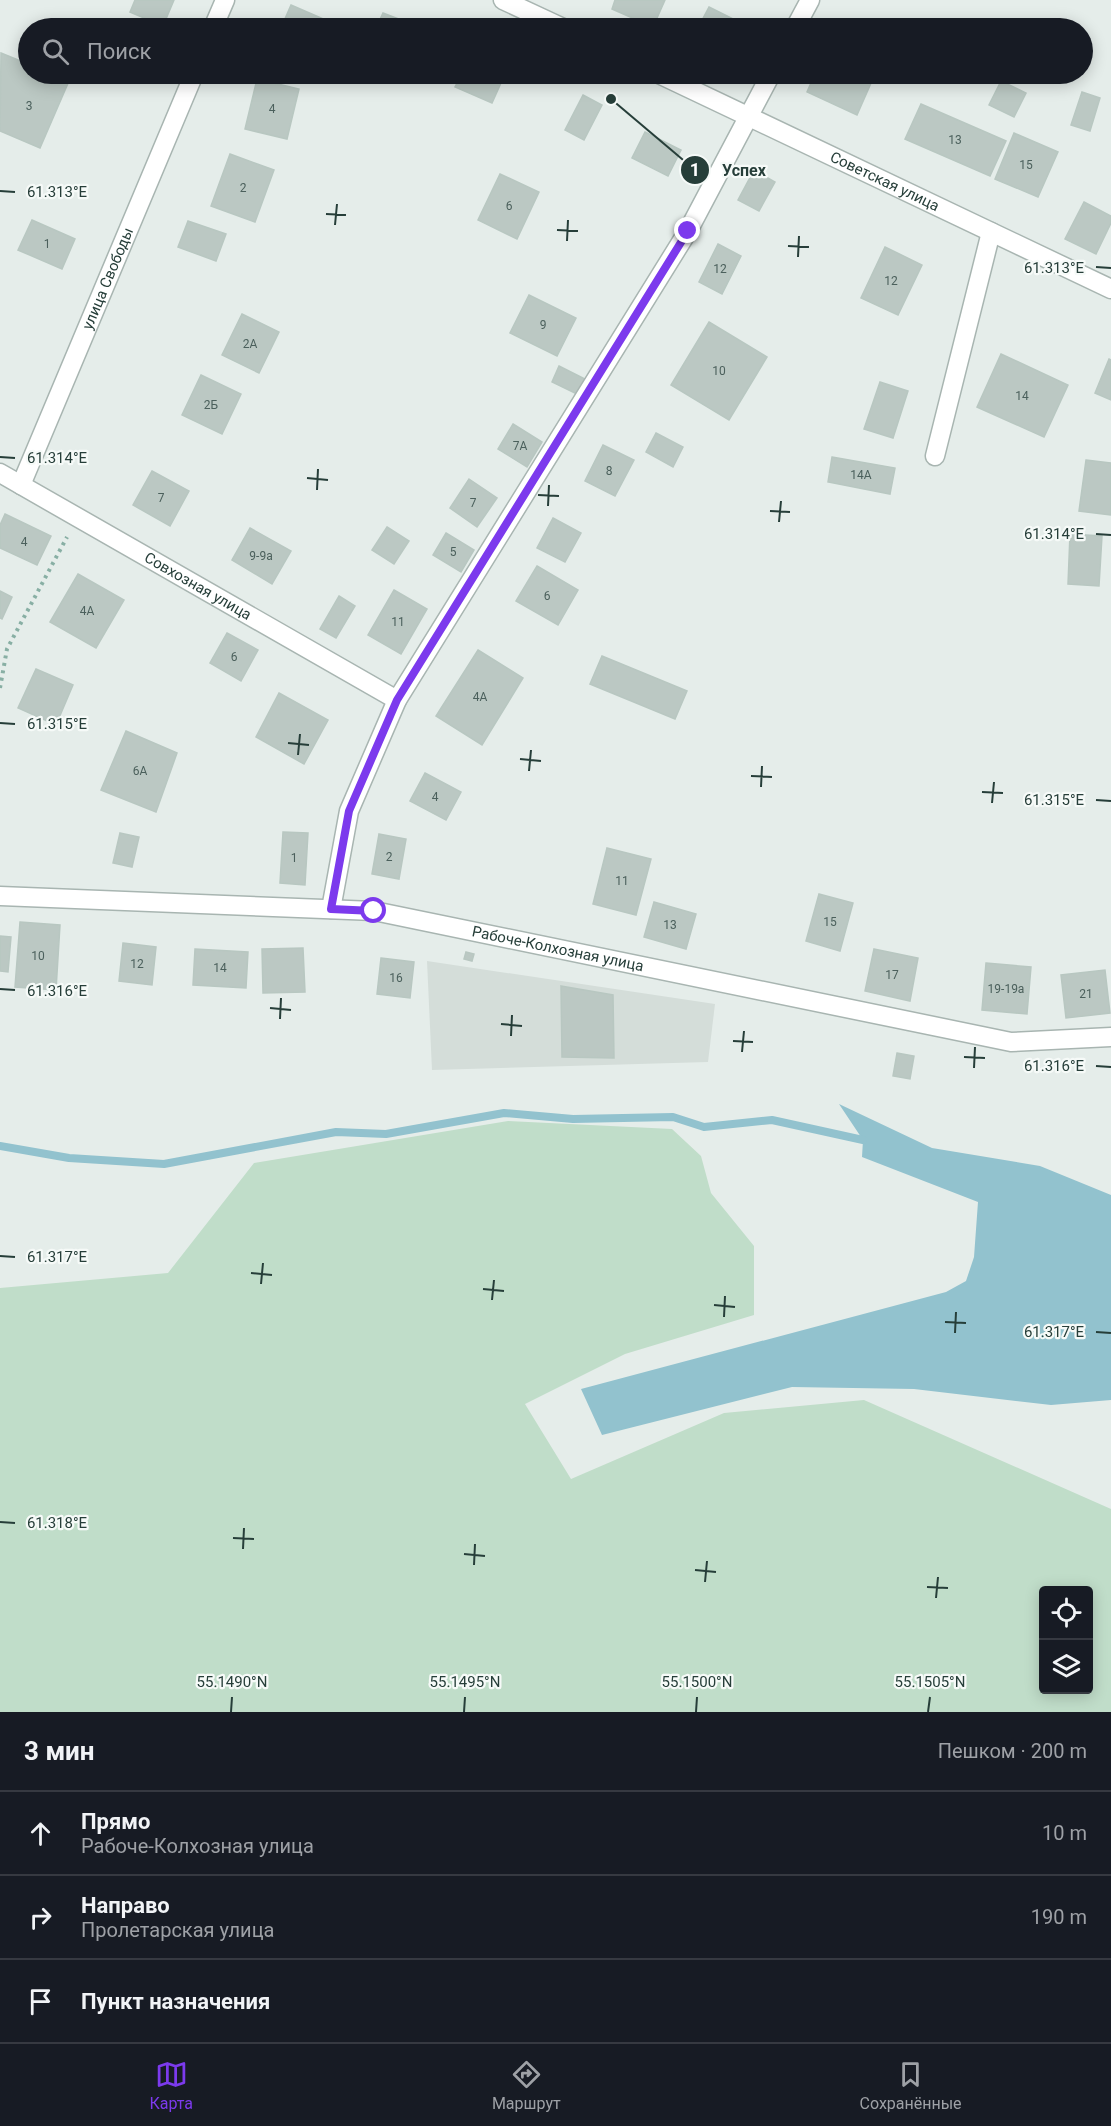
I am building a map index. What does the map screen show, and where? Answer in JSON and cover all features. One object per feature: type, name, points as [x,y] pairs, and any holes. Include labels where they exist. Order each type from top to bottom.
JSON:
[{"type":"street","points":[[217,18],[225,0]]},
{"type":"street","points":[[503,0],[542,18]]},
{"type":"street","points":[[800,18],[810,0]]},
{"type":"street","name":"улица Свободы","points":[[21,485],[190,84]]},
{"type":"street","name":"Советская улица","points":[[679,84],[1111,289]]},
{"type":"street","points":[[331,909],[349,811],[397,700],[688,231],[766,84]]},
{"type":"street","points":[[935,456],[991,232]]},
{"type":"street","name":"Совхозная улица","points":[[0,473],[397,700]]},
{"type":"street","name":"Рабоче-Колхозная улица","points":[[0,896],[374,911],[1011,1042],[1111,1037]]},
{"type":"path","points":[[0,688],[7,649],[78,518]]},
{"type":"shaded area","points":[[427,961],[715,1004],[708,1062],[432,1070]]},
{"type":"green space","points":[[508,1121],[672,1129],[701,1156],[711,1193],[754,1246],[754,1315],[625,1354],[525,1404],[571,1479],[724,1413],[864,1400],[1111,1509],[1111,1712],[0,1712],[0,1288],[168,1273],[254,1163]]},
{"type":"water","points":[[839,1104],[932,1148],[1040,1166],[1111,1195],[1111,1400],[1051,1405],[914,1389],[792,1387],[602,1435],[581,1389],[946,1292],[966,1281],[974,1257],[978,1202],[862,1157],[863,1140]]},
{"type":"building","points":[[135,0],[174,0],[166,18],[144,18],[130,12]]},
{"type":"building","points":[[615,0],[665,0],[657,18],[632,18],[612,9]]},
{"type":"building","points":[[291,5],[321,18],[285,18]]},
{"type":"building","points":[[709,7],[731,18],[703,18]]},
{"type":"building","points":[[383,13],[396,18],[381,18]]},
{"type":"building","points":[[1,53],[18,60],[18,84],[68,84],[40,148],[0,131]]},
{"type":"building","points":[[256,84],[278,84],[299,89],[287,139],[245,129]]},
{"type":"building","points":[[457,84],[501,84],[492,103],[455,87]]},
{"type":"building","points":[[811,84],[871,84],[857,115],[807,92]]},
{"type":"building","points":[[1000,84],[1007,84],[1026,93],[1014,117],[989,105]]},
{"type":"building","points":[[1082,92],[1100,98],[1090,131],[1071,125]]},
{"type":"building","points":[[583,95],[602,105],[584,140],[565,130]]},
{"type":"building","points":[[921,104],[1006,141],[990,176],[905,139]]},
{"type":"building","points":[[645,132],[681,150],[668,176],[632,158]]},
{"type":"building","points":[[1014,133],[1058,152],[1038,197],[995,179]]},
{"type":"building","points":[[230,154],[274,170],[255,222],[211,206]]},
{"type":"building","points":[[754,170],[775,182],[759,211],[738,200]]},
{"type":"building","points":[[500,174],[539,192],[517,239],[478,220]]},
{"type":"building","points":[[1084,202],[1111,216],[1111,223],[1096,254],[1065,239]]},
{"type":"building","points":[[32,220],[75,239],[62,269],[18,250]]},
{"type":"building","points":[[188,221],[226,234],[216,261],[178,247]]},
{"type":"building","points":[[718,244],[741,256],[722,294],[699,282]]},
{"type":"building","points":[[885,247],[922,265],[898,315],[861,298]]},
{"type":"building","points":[[529,295],[576,318],[557,356],[510,333]]},
{"type":"building","points":[[242,314],[279,332],[259,373],[222,355]]},
{"type":"building","points":[[709,322],[767,357],[729,420],[671,385]]},
{"type":"building","points":[[1001,354],[1068,385],[1044,437],[977,407]]},
{"type":"building","points":[[1109,359],[1111,360],[1111,400],[1095,393]]},
{"type":"building","points":[[559,366],[589,381],[581,396],[552,382]]},
{"type":"building","points":[[201,375],[241,394],[222,434],[182,415]]},
{"type":"building","points":[[880,382],[908,391],[893,438],[864,429]]},
{"type":"building","points":[[513,424],[542,442],[527,467],[498,449]]},
{"type":"building","points":[[656,433],[683,447],[673,467],[646,452]]},
{"type":"building","points":[[603,445],[634,460],[615,496],[585,481]]},
{"type":"building","points":[[832,457],[895,468],[890,494],[828,482]]},
{"type":"building","points":[[1086,460],[1111,463],[1111,515],[1079,511]]},
{"type":"building","points":[[152,471],[189,491],[170,526],[133,505]]},
{"type":"building","points":[[469,479],[497,498],[477,527],[450,508]]},
{"type":"building","points":[[5,514],[51,536],[37,565],[0,548],[0,525]]},
{"type":"building","points":[[553,518],[581,533],[565,562],[537,548]]},
{"type":"building","points":[[387,527],[409,541],[394,564],[372,550]]},
{"type":"building","points":[[250,528],[291,551],[272,584],[232,560]]},
{"type":"building","points":[[446,533],[474,550],[461,572],[433,555]]},
{"type":"building","points":[[1070,534],[1102,536],[1099,586],[1068,584]]},
{"type":"building","points":[[537,566],[578,590],[558,625],[516,601]]},
{"type":"building","points":[[78,574],[124,600],[96,648],[50,622]]},
{"type":"building","points":[[394,590],[427,609],[401,654],[368,635]]},
{"type":"building","points":[[0,591],[12,597],[2,619],[0,618]]},
{"type":"building","points":[[339,596],[355,606],[336,638],[320,629]]},
{"type":"building","points":[[227,633],[258,650],[241,681],[210,663]]},
{"type":"building","points":[[478,650],[523,678],[482,745],[436,716]]},
{"type":"building","points":[[602,656],[687,691],[675,719],[590,684]]},
{"type":"building","points":[[36,669],[73,685],[56,725],[18,708]]},
{"type":"building","points":[[279,693],[328,720],[304,764],[256,737]]},
{"type":"building","points":[[126,731],[177,753],[156,812],[101,790]]},
{"type":"building","points":[[425,773],[461,792],[446,820],[410,801]]},
{"type":"building","points":[[283,832],[308,833],[305,885],[280,883]]},
{"type":"building","points":[[120,833],[139,837],[132,867],[113,863]]},
{"type":"building","points":[[379,834],[406,839],[399,879],[372,874]]},
{"type":"building","points":[[607,848],[651,859],[636,915],[593,904]]},
{"type":"building","points":[[819,894],[853,903],[840,951],[806,941]]},
{"type":"building","points":[[654,902],[696,914],[686,949],[644,937]]},
{"type":"building","points":[[20,922],[60,925],[56,990],[15,987]]},
{"type":"building","points":[[0,936],[11,937],[8,972],[0,971]]},
{"type":"building","points":[[123,943],[156,947],[152,985],[119,981]]},
{"type":"building","points":[[303,948],[305,992],[263,993],[262,949]]},
{"type":"building","points":[[195,949],[248,952],[246,988],[193,985]]},
{"type":"building","points":[[874,949],[918,958],[910,1001],[865,991]]},
{"type":"building","points":[[466,952],[474,954],[472,961],[464,959]]},
{"type":"building","points":[[381,958],[414,962],[410,998],[377,994]]},
{"type":"building","points":[[986,963],[1031,967],[1027,1014],[982,1010]]},
{"type":"building","points":[[1105,970],[1110,1013],[1066,1018],[1061,975]]},
{"type":"building","points":[[561,986],[613,995],[614,1058],[562,1057]]},
{"type":"building","points":[[897,1053],[914,1056],[910,1079],[893,1076]]},
{"type":"waterway","points":[[0,1146],[69,1158],[164,1164],[336,1132],[386,1134],[504,1113],[573,1119],[673,1117],[704,1127],[772,1120],[863,1140]]},
{"type":"place","name":"Успех","points":[[611,99]]},
{"type":"route","points":[[374,911],[331,909],[349,811],[397,700],[688,231]]}]
